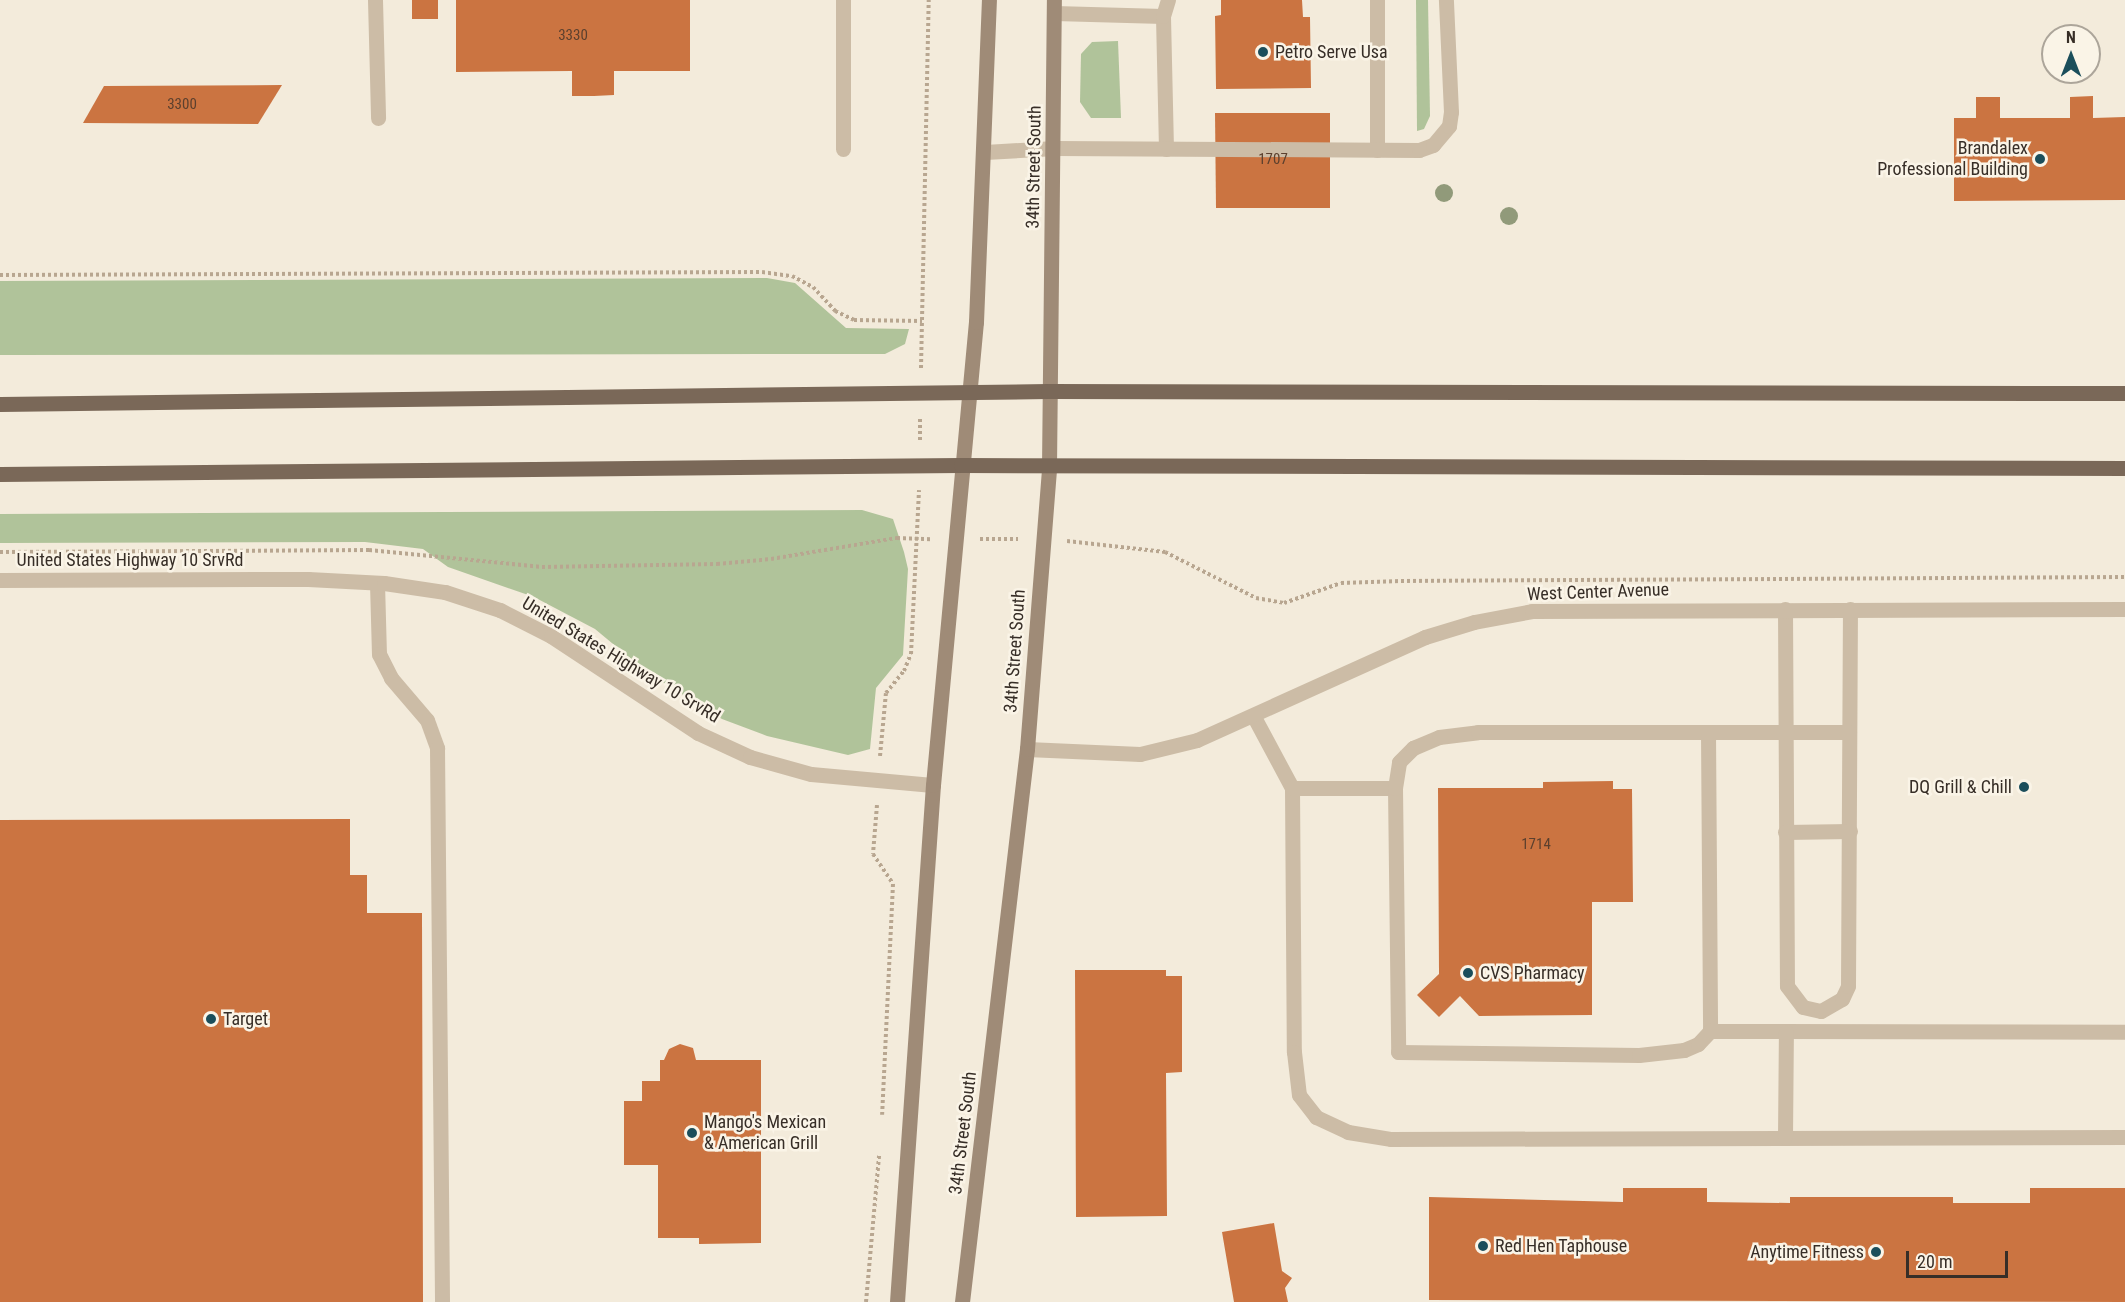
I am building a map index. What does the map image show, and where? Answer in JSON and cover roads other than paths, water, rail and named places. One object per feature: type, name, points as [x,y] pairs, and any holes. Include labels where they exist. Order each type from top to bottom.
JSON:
[{"type":"main road","name":"34th Street South","points":[[962,1302],[1027,749],[1049,467],[1048,391],[1055,148],[1054,7]]},
{"type":"main road","points":[[897,1302],[912,1130],[933,785],[968,393],[985,152],[990,8]]},
{"type":"main road","points":[[0,404],[1048,391],[2125,393]]},
{"type":"main road","points":[[0,474],[961,465],[2125,468]]},
{"type":"street","points":[[375,0],[378,118]]},
{"type":"street","points":[[843,0],[843,149]]},
{"type":"street","points":[[1166,149],[1163,16],[1168,0]]},
{"type":"street","points":[[1377,0],[1377,150]]},
{"type":"street","points":[[985,152],[1055,148],[1419,150],[1433,146],[1449,126],[1446,0]]},
{"type":"street","points":[[1054,7],[1163,16]]},
{"type":"street","name":"United States Highway 10 SrvRd","points":[[0,580],[308,579],[377,583],[445,592],[500,610],[551,636],[698,733],[750,757],[810,774],[878,783],[933,785]]},
{"type":"street","points":[[377,583],[379,654],[391,678],[427,720],[437,748],[442,1302]]},
{"type":"street","points":[[1785,609],[1787,986],[1803,1007],[1821,1011],[1842,999],[1848,986],[1850,609]]},
{"type":"street","name":"West Center Avenue","points":[[1027,749],[1140,754],[1197,740],[1254,717],[1425,637],[1473,622],[1532,611],[2125,609]]},
{"type":"street","points":[[1254,717],[1292,788],[1294,1052],[1299,1095],[1317,1117],[1348,1132],[1391,1139],[2125,1137]]},
{"type":"street","points":[[1708,732],[1710,1031],[1698,1044],[1684,1050],[1639,1055],[1398,1052],[1395,788],[1400,762],[1413,748],[1439,737],[1478,732],[1708,732],[1786,732],[1849,732]]},
{"type":"street","points":[[1292,788],[1395,788]]},
{"type":"street","points":[[1785,832],[1850,831]]},
{"type":"street","points":[[1821,1011],[1821,1032]]},
{"type":"street","points":[[1710,1031],[2125,1032]]},
{"type":"street","points":[[1785,1137],[1786,1032]]},
{"type":"place","name":"Petro Serve Usa","points":[[1263,52]]},
{"type":"place","name":"Brandalex Professional Building","points":[[2040,159]]},
{"type":"place","name":"DQ Grill & Chill","points":[[2024,787]]},
{"type":"place","name":"CVS Pharmacy","points":[[1468,973]]},
{"type":"place","name":"Target","points":[[211,1019]]},
{"type":"place","name":"Mango's Mexican & American Grill","points":[[692,1133]]},
{"type":"place","name":"Red Hen Taphouse","points":[[1483,1246]]},
{"type":"place","name":"Anytime Fitness","points":[[1876,1252]]}]
